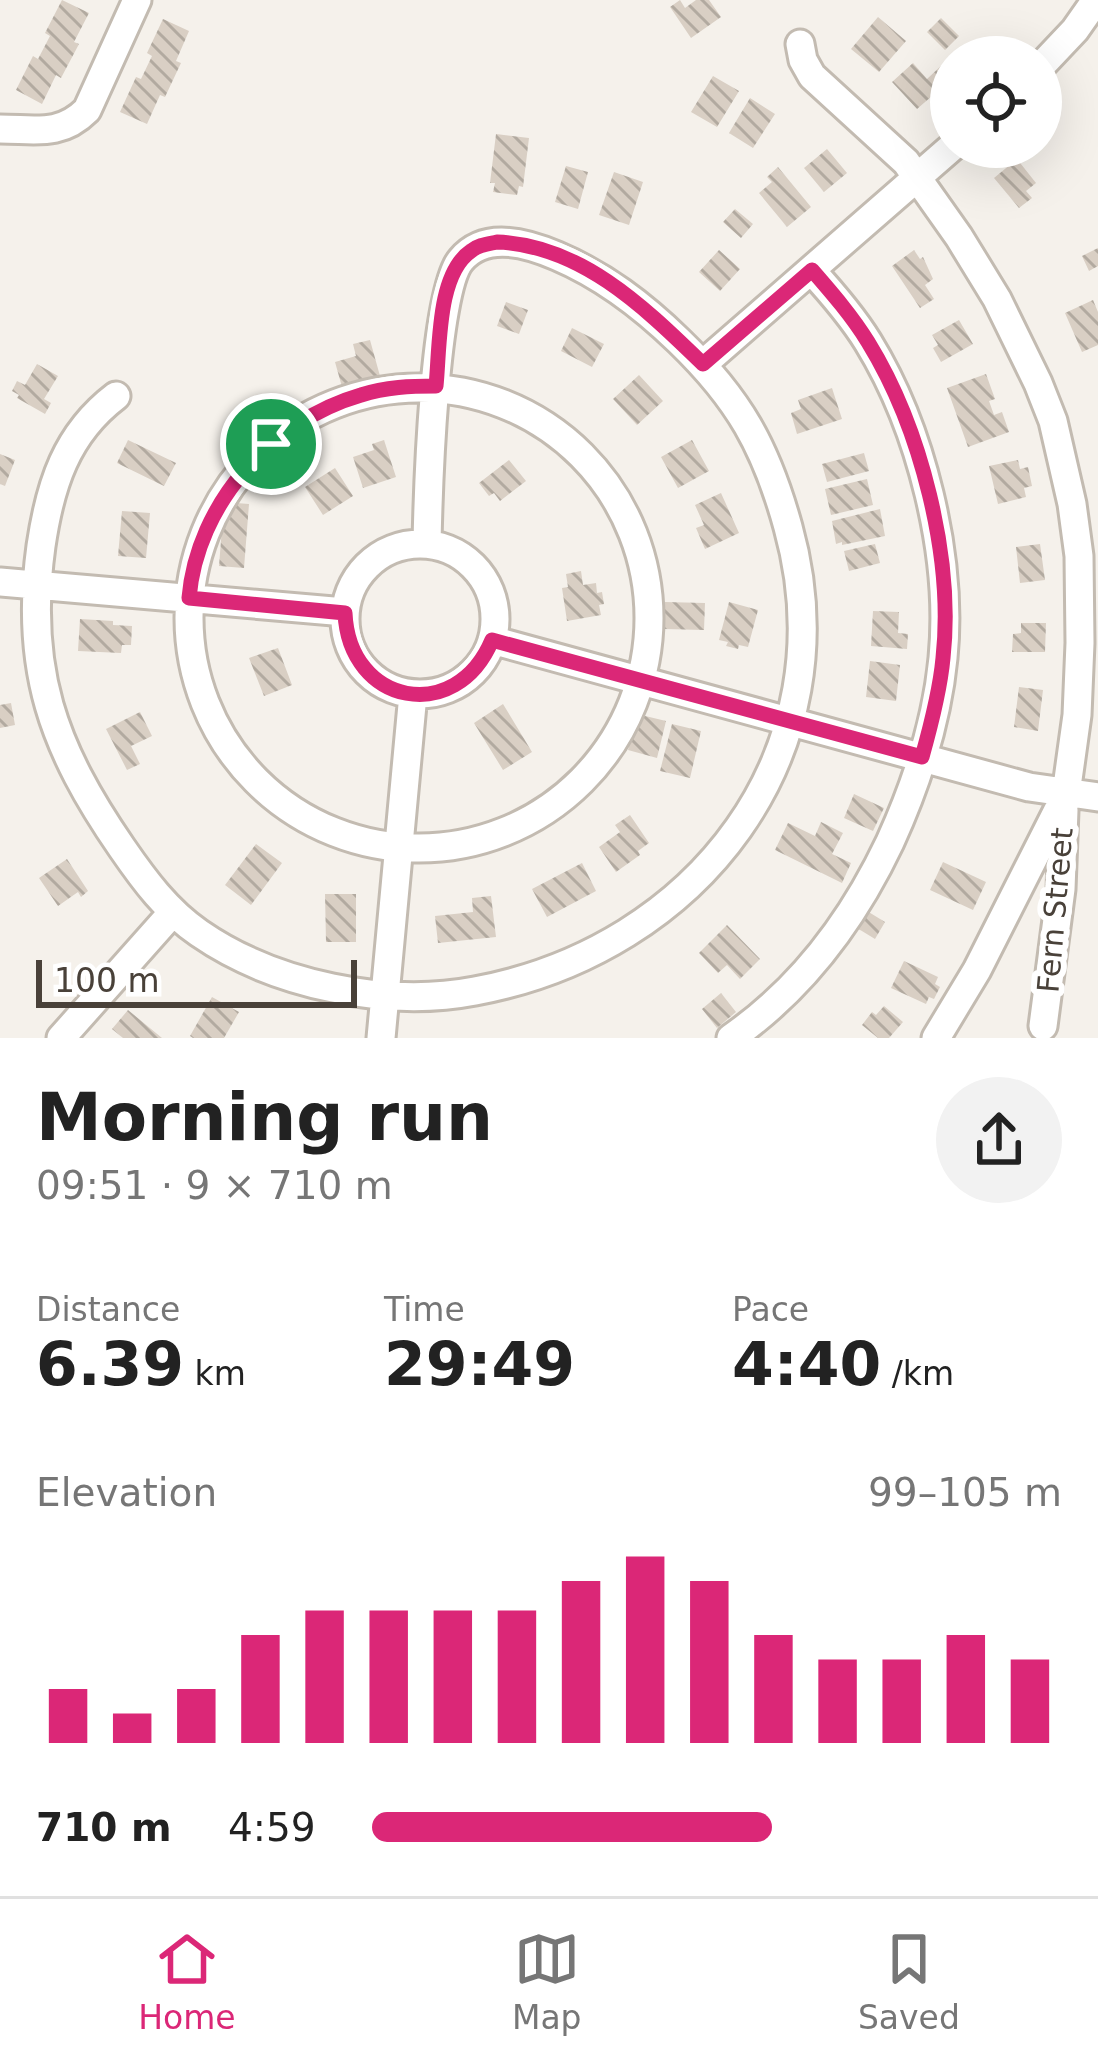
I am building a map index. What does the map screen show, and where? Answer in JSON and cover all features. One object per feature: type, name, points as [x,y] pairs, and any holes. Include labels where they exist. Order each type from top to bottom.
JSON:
[{"type":"street","points":[[0,129],[61,129],[76,121],[87,110],[136,0]]},
{"type":"street","points":[[1062,43],[1096,0]]},
{"type":"street","name":"Fern Street","points":[[800,44],[812,76],[872,128],[918,178],[997,299],[1038,383],[1087,527],[1061,889],[1042,1026]]},
{"type":"street","points":[[703,364],[930,167]]},
{"type":"street","points":[[116,396],[81,428],[64,461],[51,496],[36,584],[38,658],[45,698],[68,759],[140,874],[199,933],[273,969],[385,997],[472,992],[531,978],[570,965],[656,914],[714,862],[742,828],[780,752],[798,683],[801,596],[793,544],[777,486],[749,425],[703,364],[620,289],[584,267],[517,242],[474,248],[451,275],[436,386],[427,544]]},
{"type":"street","points":[[731,1038],[779,1000],[818,959],[874,876],[922,757],[943,659],[942,571],[934,517],[906,422],[884,371],[841,303],[812,270]]},
{"type":"street","points":[[436,386],[488,400],[550,434],[604,481],[632,526],[651,632],[644,680],[630,712],[610,746],[559,804],[531,822],[484,841],[433,850],[400,849],[325,822],[275,791],[226,748],[203,708],[194,679],[189,598],[192,567],[221,503],[271,444],[328,406],[399,387],[436,386]]},
{"type":"street","points":[[1070,488],[1098,493]]},
{"type":"street","points":[[407,544],[427,544],[462,556],[476,569],[493,602],[495,621],[492,640],[475,670],[447,689],[413,694],[394,690],[362,668],[346,632],[345,613],[349,593],[372,561],[407,544]]},
{"type":"street","points":[[0,582],[345,613]]},
{"type":"street","points":[[492,640],[922,757],[1066,794],[1098,797]]},
{"type":"street","points":[[381,1038],[413,694]]},
{"type":"street","points":[[936,1038],[977,970],[1066,794]]},
{"type":"street","points":[[61,1038],[173,912]]},
{"type":"building","points":[[62,0],[89,13],[74,42],[79,44],[42,104],[16,90],[33,56],[38,59],[50,36],[45,33]]},
{"type":"building","points":[[680,0],[685,8],[696,0],[709,0],[721,17],[691,38],[670,7]]},
{"type":"building","points":[[878,17],[906,41],[879,72],[851,49]]},
{"type":"building","points":[[941,18],[959,36],[931,36],[927,32]]},
{"type":"building","points":[[163,19],[189,31],[176,61],[181,63],[147,124],[120,112],[152,56],[147,53]]},
{"type":"building","points":[[913,63],[927,79],[930,76],[930,98],[917,109],[892,82]]},
{"type":"building","points":[[713,76],[739,91],[717,127],[691,112]]},
{"type":"building","points":[[750,98],[775,114],[753,148],[729,133]]},
{"type":"building","points":[[496,134],[529,138],[523,187],[519,186],[517,195],[493,192]]},
{"type":"building","points":[[827,149],[847,173],[824,192],[804,168]]},
{"type":"building","points":[[566,166],[588,172],[578,209],[555,202]]},
{"type":"building","points":[[778,167],[811,207],[787,227],[759,193],[772,182],[767,177]]},
{"type":"building","points":[[1006,168],[1024,168],[1036,183],[1026,191],[1032,198],[1019,208],[994,178]]},
{"type":"building","points":[[614,172],[643,182],[629,225],[599,215]]},
{"type":"building","points":[[735,209],[753,224],[741,238],[723,222]]},
{"type":"building","points":[[1098,248],[1098,266],[1089,271],[1082,256]]},
{"type":"building","points":[[719,250],[740,269],[720,291],[699,272]]},
{"type":"building","points":[[914,250],[923,257],[933,279],[925,285],[934,299],[920,308],[892,266]]},
{"type":"building","points":[[1093,300],[1098,312],[1098,345],[1082,352],[1065,313]]},
{"type":"building","points":[[506,302],[528,310],[519,334],[497,326]]},
{"type":"building","points":[[959,320],[973,344],[941,362],[932,335]]},
{"type":"building","points":[[572,328],[604,344],[592,367],[561,351]]},
{"type":"building","points":[[370,340],[380,376],[342,387],[335,362],[356,356],[353,344]]},
{"type":"building","points":[[37,364],[58,376],[44,399],[51,403],[45,414],[12,391],[17,381],[25,385]]},
{"type":"building","points":[[986,374],[995,399],[989,401],[994,415],[1002,412],[1009,432],[968,447],[947,388]]},
{"type":"building","points":[[639,375],[663,401],[637,425],[613,399]]},
{"type":"building","points":[[832,388],[842,419],[797,434],[791,413],[801,409],[798,400]]},
{"type":"building","points":[[128,440],[176,463],[164,486],[117,463]]},
{"type":"building","points":[[384,440],[396,477],[363,488],[353,457],[374,450],[372,444]]},
{"type":"building","points":[[692,440],[709,471],[678,488],[661,457]]},
{"type":"building","points":[[296,442],[309,463],[282,480],[269,459]]},
{"type":"building","points":[[864,453],[869,471],[827,482],[822,464]]},
{"type":"building","points":[[0,454],[15,460],[5,486],[0,484]]},
{"type":"building","points":[[509,460],[526,481],[500,501],[479,483]]},
{"type":"building","points":[[1018,460],[1020,469],[1028,467],[1032,486],[1024,488],[1026,497],[998,504],[989,466]]},
{"type":"building","points":[[259,467],[272,478],[259,493],[246,482]]},
{"type":"building","points":[[335,468],[353,496],[323,515],[305,487]]},
{"type":"building","points":[[867,479],[873,505],[831,515],[825,489]]},
{"type":"building","points":[[721,493],[739,533],[705,549],[696,528],[704,525],[695,505]]},
{"type":"building","points":[[224,502],[249,504],[244,568],[219,566]]},
{"type":"building","points":[[880,509],[885,536],[836,544],[832,521]]},
{"type":"building","points":[[122,511],[150,513],[146,558],[118,556]]},
{"type":"building","points":[[875,544],[880,563],[849,571],[844,551]]},
{"type":"building","points":[[1040,544],[1045,580],[1020,583],[1016,547]]},
{"type":"building","points":[[581,571],[583,585],[596,583],[597,593],[602,592],[601,615],[567,621],[562,588],[568,587],[566,574]]},
{"type":"building","points":[[665,602],[705,603],[704,630],[664,629]]},
{"type":"building","points":[[729,602],[758,610],[748,647],[739,645],[738,649],[719,640]]},
{"type":"building","points":[[873,611],[899,612],[898,633],[908,634],[907,649],[871,646]]},
{"type":"building","points":[[80,619],[132,626],[131,645],[122,645],[121,653],[78,651]]},
{"type":"building","points":[[1021,623],[1046,623],[1045,652],[1012,652],[1013,634],[1021,633]]},
{"type":"building","points":[[278,648],[292,685],[264,696],[249,658]]},
{"type":"building","points":[[870,661],[900,665],[896,701],[866,697]]},
{"type":"building","points":[[1019,687],[1043,690],[1038,731],[1014,727]]},
{"type":"building","points":[[11,703],[15,725],[0,728],[0,705]]},
{"type":"building","points":[[503,704],[532,752],[503,770],[474,723]]},
{"type":"building","points":[[140,712],[152,736],[131,746],[140,764],[127,770],[106,729]]},
{"type":"building","points":[[637,714],[666,721],[657,758],[628,750]]},
{"type":"building","points":[[672,724],[701,731],[690,778],[660,771]]},
{"type":"building","points":[[854,794],[884,808],[873,831],[844,818]]},
{"type":"building","points":[[630,815],[649,843],[616,872],[599,847],[620,832],[615,825]]},
{"type":"building","points":[[821,822],[843,833],[832,854],[851,863],[842,883],[775,850],[788,823],[815,836]]},
{"type":"building","points":[[256,844],[282,863],[251,905],[225,885]]},
{"type":"building","points":[[67,859],[88,891],[58,906],[39,878]]},
{"type":"building","points":[[943,862],[986,882],[973,910],[930,890]]},
{"type":"building","points":[[582,863],[596,891],[547,917],[532,889]]},
{"type":"building","points":[[325,894],[356,894],[356,942],[326,942]]},
{"type":"building","points":[[491,896],[496,937],[438,943],[435,916],[473,912],[472,898]]},
{"type":"building","points":[[867,911],[885,922],[875,939],[857,928]]},
{"type":"building","points":[[727,925],[760,959],[740,979],[727,965],[718,973],[699,953]]},
{"type":"building","points":[[904,961],[938,977],[935,984],[940,987],[934,999],[929,997],[926,1004],[891,988]]},
{"type":"building","points":[[721,993],[736,1012],[717,1028],[702,1009]]},
{"type":"building","points":[[212,997],[239,1012],[224,1038],[193,1038],[190,1036]]},
{"type":"building","points":[[884,1006],[903,1022],[889,1038],[878,1038],[862,1025]]},
{"type":"building","points":[[128,1010],[162,1038],[123,1038],[112,1029]]},
{"type":"route","points":[[517,242],[584,267],[620,289],[703,364],[812,270],[841,303],[884,371],[906,422],[934,517],[942,571],[943,659],[922,757],[492,640],[475,670],[447,689],[413,694],[394,690],[362,668],[346,632],[345,613],[189,598],[192,567],[221,503],[271,444],[328,406],[399,387],[436,386],[446,293],[460,260],[474,248],[517,242]]}]
